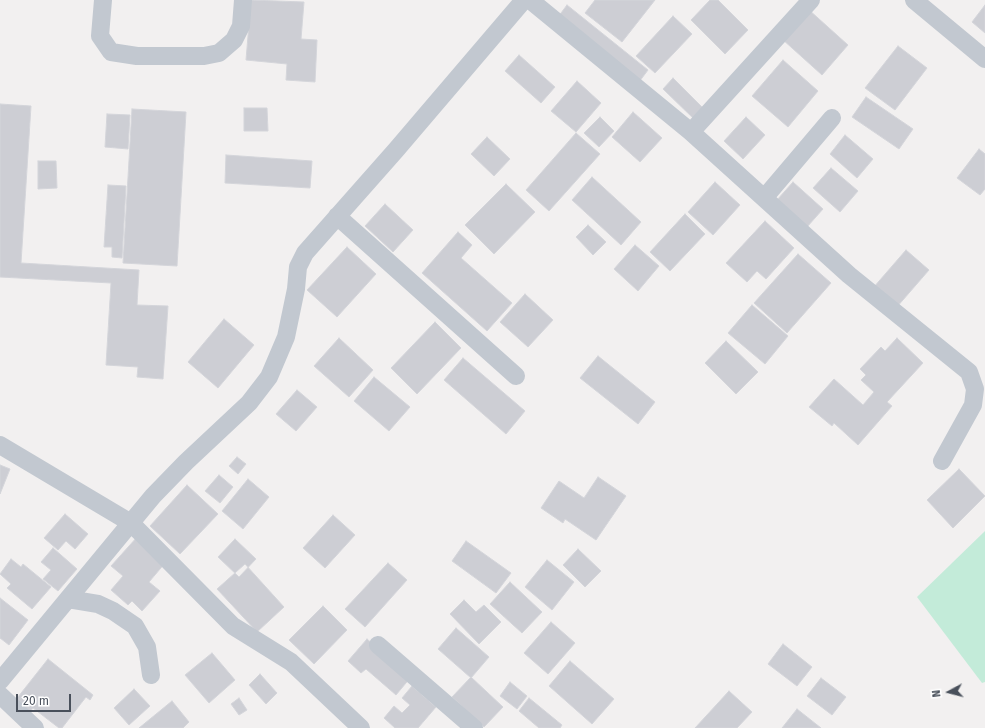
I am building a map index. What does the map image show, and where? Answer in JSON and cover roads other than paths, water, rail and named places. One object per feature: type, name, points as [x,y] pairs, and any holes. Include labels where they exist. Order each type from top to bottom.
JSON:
[{"type":"street","points":[[103,0],[100,36],[111,52],[137,56],[204,56],[219,53],[234,40],[241,26],[243,0]]},
{"type":"street","points":[[0,681],[153,496],[186,462],[249,403],[269,377],[286,337],[296,289],[298,267],[306,253],[524,0]]},
{"type":"street","points":[[530,0],[691,132],[765,197],[849,275],[969,372],[975,389],[973,405],[942,461]]},
{"type":"street","points":[[691,132],[811,0]]},
{"type":"street","points":[[914,0],[985,59]]},
{"type":"street","points":[[765,197],[832,118]]},
{"type":"street","points":[[337,216],[516,376]]},
{"type":"street","points":[[0,445],[131,523],[233,626],[291,662],[361,728]]},
{"type":"street","points":[[68,599],[98,604],[113,611],[135,626],[147,647],[151,675]]},
{"type":"street","points":[[378,645],[474,728]]},
{"type":"street","points":[[0,695],[35,728]]}]
